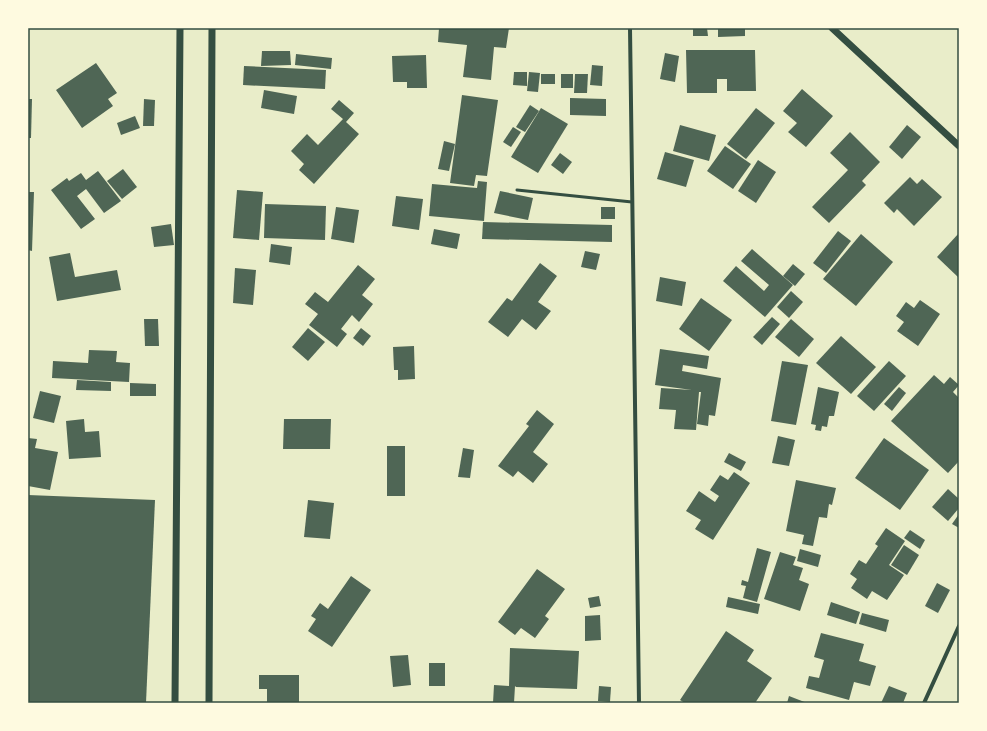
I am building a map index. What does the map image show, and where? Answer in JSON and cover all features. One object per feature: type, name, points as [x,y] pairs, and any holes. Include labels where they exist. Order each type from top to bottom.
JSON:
[{"type":"street","points":[[174,703],[180,28]]},
{"type":"street","points":[[209,703],[212,28]]},
{"type":"street","points":[[630,28],[639,703]]},
{"type":"street","points":[[832,28],[959,146]]},
{"type":"street","points":[[924,703],[959,626]]},
{"type":"lane","points":[[517,190],[632,202]]},
{"type":"building","points":[[439,28],[509,28],[506,48],[494,47],[491,80],[463,77],[467,45],[438,42]]},
{"type":"building","points":[[693,28],[707,28],[708,36],[693,36]]},
{"type":"building","points":[[718,28],[745,28],[745,36],[718,37]]},
{"type":"building","points":[[686,50],[755,50],[756,91],[727,91],[727,79],[717,79],[717,93],[687,93]]},
{"type":"building","points":[[262,51],[290,51],[291,65],[261,66]]},
{"type":"building","points":[[665,53],[679,56],[675,82],[660,79]]},
{"type":"building","points":[[296,54],[332,58],[331,69],[295,65]]},
{"type":"building","points":[[426,55],[427,88],[407,88],[407,82],[393,82],[392,56]]},
{"type":"building","points":[[96,63],[117,93],[108,99],[113,106],[82,128],[56,90]]},
{"type":"building","points":[[592,65],[603,66],[602,86],[590,85]]},
{"type":"building","points":[[244,66],[326,70],[325,89],[243,85]]},
{"type":"building","points":[[514,72],[527,72],[527,86],[513,85]]},
{"type":"building","points":[[529,72],[540,73],[538,92],[527,91]]},
{"type":"building","points":[[541,74],[555,74],[555,84],[541,84]]},
{"type":"building","points":[[561,74],[573,74],[573,88],[561,88]]},
{"type":"building","points":[[575,74],[588,74],[587,93],[574,93]]},
{"type":"building","points":[[802,89],[833,116],[806,147],[788,132],[797,123],[783,111]]},
{"type":"building","points":[[264,90],[297,96],[294,114],[261,108]]},
{"type":"building","points":[[462,95],[498,100],[487,176],[476,175],[474,186],[450,183]]},
{"type":"building","points":[[570,98],[606,99],[606,116],[570,115]]},
{"type":"building","points":[[28,99],[32,99],[31,138],[28,138]]},
{"type":"building","points":[[144,99],[155,100],[154,126],[143,126]]},
{"type":"building","points":[[339,100],[354,113],[346,122],[359,134],[314,184],[299,170],[304,164],[291,151],[307,134],[318,145],[343,119],[331,109]]},
{"type":"building","points":[[530,105],[539,111],[525,132],[516,127]]},
{"type":"building","points":[[541,108],[568,124],[538,173],[511,157]]},
{"type":"building","points":[[756,108],[775,123],[746,159],[727,144]]},
{"type":"building","points":[[135,116],[140,128],[121,135],[117,123]]},
{"type":"building","points":[[680,125],[716,135],[709,161],[673,151]]},
{"type":"building","points":[[907,125],[921,137],[902,159],[889,147]]},
{"type":"building","points":[[513,127],[521,132],[511,147],[503,142]]},
{"type":"building","points":[[850,132],[880,162],[862,181],[866,185],[829,223],[812,207],[848,170],[830,153]]},
{"type":"building","points":[[444,141],[455,144],[449,171],[438,169]]},
{"type":"building","points":[[725,146],[751,164],[733,189],[707,171]]},
{"type":"building","points":[[665,152],[694,160],[686,187],[657,179]]},
{"type":"building","points":[[560,153],[572,162],[563,174],[551,165]]},
{"type":"building","points":[[758,160],[776,172],[756,203],[738,191]]},
{"type":"building","points":[[123,169],[137,187],[122,199],[107,181]]},
{"type":"building","points":[[98,171],[121,201],[104,213],[86,189],[77,196],[95,219],[81,229],[51,190],[67,178],[69,181],[81,173],[86,180]]},
{"type":"building","points":[[910,177],[917,184],[922,179],[942,197],[914,226],[897,209],[894,213],[884,203]]},
{"type":"building","points":[[478,181],[487,182],[484,221],[429,216],[432,184],[477,188]]},
{"type":"building","points":[[237,190],[263,192],[259,240],[233,238]]},
{"type":"building","points":[[500,191],[533,198],[528,220],[494,213]]},
{"type":"building","points":[[28,192],[34,192],[32,251],[28,250]]},
{"type":"building","points":[[396,196],[423,199],[419,230],[392,226]]},
{"type":"building","points":[[265,204],[326,206],[325,240],[264,238]]},
{"type":"building","points":[[336,207],[359,210],[354,243],[331,239]]},
{"type":"building","points":[[601,207],[615,207],[615,219],[601,219]]},
{"type":"building","points":[[483,222],[612,225],[612,242],[482,239]]},
{"type":"building","points":[[171,224],[174,245],[154,247],[151,227]]},
{"type":"building","points":[[434,229],[460,234],[457,249],[431,244]]},
{"type":"building","points":[[838,231],[851,241],[826,273],[813,263]]},
{"type":"building","points":[[959,233],[959,278],[937,257]]},
{"type":"building","points":[[861,234],[893,262],[856,306],[823,279]]},
{"type":"building","points":[[271,244],[292,247],[290,265],[269,262]]},
{"type":"building","points":[[752,249],[793,285],[765,317],[723,281],[736,266],[764,291],[769,285],[741,261]]},
{"type":"building","points":[[585,251],[600,254],[596,270],[581,267]]},
{"type":"building","points":[[70,253],[75,277],[117,270],[121,290],[57,301],[49,257]]},
{"type":"building","points":[[540,263],[557,276],[538,302],[551,311],[536,330],[522,319],[508,337],[488,322],[507,298],[512,301]]},
{"type":"building","points":[[793,264],[805,274],[795,286],[783,276]]},
{"type":"building","points":[[358,265],[375,279],[362,295],[373,304],[359,322],[352,315],[341,329],[347,334],[337,347],[309,325],[318,314],[305,304],[315,292],[328,302]]},
{"type":"building","points":[[235,268],[256,270],[253,305],[233,303]]},
{"type":"building","points":[[660,277],[686,282],[682,306],[656,301]]},
{"type":"building","points":[[791,291],[803,302],[789,318],[777,307]]},
{"type":"building","points":[[701,298],[732,320],[709,351],[679,329]]},
{"type":"building","points":[[920,300],[940,314],[918,346],[897,331],[904,322],[896,316],[906,302],[914,308]]},
{"type":"building","points":[[772,317],[780,324],[762,345],[753,337]]},
{"type":"building","points":[[144,319],[158,319],[159,346],[145,346]]},
{"type":"building","points":[[791,319],[814,339],[799,357],[775,337]]},
{"type":"building","points":[[308,328],[325,342],[308,361],[292,347]]},
{"type":"building","points":[[361,328],[371,336],[363,346],[353,338]]},
{"type":"building","points":[[841,336],[876,367],[851,394],[816,363]]},
{"type":"building","points":[[414,346],[415,379],[398,380],[398,370],[394,370],[393,347]]},
{"type":"building","points":[[660,349],[709,356],[707,369],[683,365],[682,371],[721,378],[715,416],[709,415],[708,426],[697,424],[701,392],[699,392],[696,430],[674,429],[676,410],[659,409],[661,388],[692,390],[655,385]]},
{"type":"building","points":[[89,350],[117,351],[116,362],[130,363],[129,382],[52,378],[53,361],[88,363]]},
{"type":"building","points":[[782,361],[808,365],[796,425],[771,421]]},
{"type":"building","points":[[889,361],[906,376],[874,411],[857,396]]},
{"type":"building","points":[[934,375],[944,384],[950,377],[959,385],[953,392],[959,398],[959,461],[948,473],[891,421]]},
{"type":"building","points":[[77,380],[111,382],[111,391],[76,390]]},
{"type":"building","points":[[130,383],[156,384],[156,396],[130,396]]},
{"type":"building","points":[[818,387],[839,392],[834,416],[829,416],[827,427],[822,426],[821,431],[815,430],[816,425],[811,424]]},
{"type":"building","points":[[899,387],[906,393],[892,411],[884,404]]},
{"type":"building","points":[[40,391],[61,396],[54,423],[33,418]]},
{"type":"building","points":[[537,410],[554,424],[533,452],[548,464],[533,483],[518,471],[513,477],[498,466],[529,426],[526,424]]},
{"type":"building","points":[[84,419],[85,432],[99,431],[101,457],[69,459],[66,421]]},
{"type":"building","points":[[284,419],[331,419],[330,449],[283,449]]},
{"type":"building","points":[[778,436],[795,440],[789,466],[772,463]]},
{"type":"building","points":[[28,438],[37,439],[35,448],[58,452],[50,490],[28,486]]},
{"type":"building","points":[[884,438],[929,470],[900,510],[855,478]]},
{"type":"building","points":[[387,446],[405,446],[405,496],[387,496]]},
{"type":"building","points":[[463,448],[474,450],[470,478],[458,477]]},
{"type":"building","points":[[729,453],[746,462],[741,471],[724,462]]},
{"type":"building","points":[[734,472],[750,483],[713,540],[695,529],[701,520],[686,511],[699,491],[715,502],[719,496],[710,490],[720,475],[728,480]]},
{"type":"building","points":[[796,480],[836,488],[832,505],[829,504],[827,518],[819,517],[813,546],[802,544],[804,535],[786,531]]},
{"type":"building","points":[[948,489],[959,499],[959,508],[948,521],[932,507]]},
{"type":"building","points":[[28,495],[155,500],[146,703],[28,703]]},
{"type":"building","points":[[308,500],[334,503],[330,539],[304,537]]},
{"type":"building","points":[[959,514],[959,528],[952,524]]},
{"type":"building","points":[[886,528],[905,541],[889,565],[904,575],[887,600],[872,591],[867,599],[851,588],[857,579],[850,574],[859,560],[866,564],[878,546],[875,544]]},
{"type":"building","points":[[910,530],[925,540],[920,549],[904,538]]},
{"type":"building","points":[[904,545],[919,555],[907,575],[891,565]]},
{"type":"building","points":[[757,548],[771,552],[757,602],[743,598],[746,586],[741,585],[742,580],[748,582]]},
{"type":"building","points":[[800,549],[821,555],[818,567],[797,561]]},
{"type":"building","points":[[780,552],[796,557],[793,565],[803,568],[799,580],[809,584],[800,611],[764,599]]},
{"type":"building","points":[[537,569],[565,589],[545,616],[549,619],[535,638],[521,628],[515,635],[498,622]]},
{"type":"building","points":[[351,576],[371,590],[332,647],[308,631],[316,619],[311,616],[320,603],[328,609]]},
{"type":"building","points":[[937,583],[950,590],[938,613],[925,606]]},
{"type":"building","points":[[599,596],[601,606],[590,608],[588,598]]},
{"type":"building","points":[[728,597],[760,604],[758,614],[726,607]]},
{"type":"building","points":[[831,602],[860,612],[856,624],[827,615]]},
{"type":"building","points":[[862,613],[889,620],[886,632],[859,624]]},
{"type":"building","points":[[600,615],[601,640],[585,641],[585,616]]},
{"type":"building","points":[[726,631],[754,650],[747,661],[772,678],[755,703],[685,703],[680,700]]},
{"type":"building","points":[[821,633],[864,644],[859,661],[876,666],[870,686],[854,682],[849,700],[806,688],[809,676],[819,678],[824,660],[814,657]]},
{"type":"building","points":[[510,648],[579,651],[577,689],[515,686],[514,703],[493,703],[494,685],[509,686]]},
{"type":"building","points":[[408,655],[411,685],[393,687],[390,656]]},
{"type":"building","points":[[429,663],[445,663],[445,686],[429,686]]},
{"type":"building","points":[[259,675],[299,675],[299,703],[267,703],[267,689],[259,689]]},
{"type":"building","points":[[599,686],[611,687],[610,702],[598,701]]},
{"type":"building","points":[[889,686],[907,693],[903,703],[881,703]]},
{"type":"building","points":[[789,696],[807,703],[787,703]]}]
